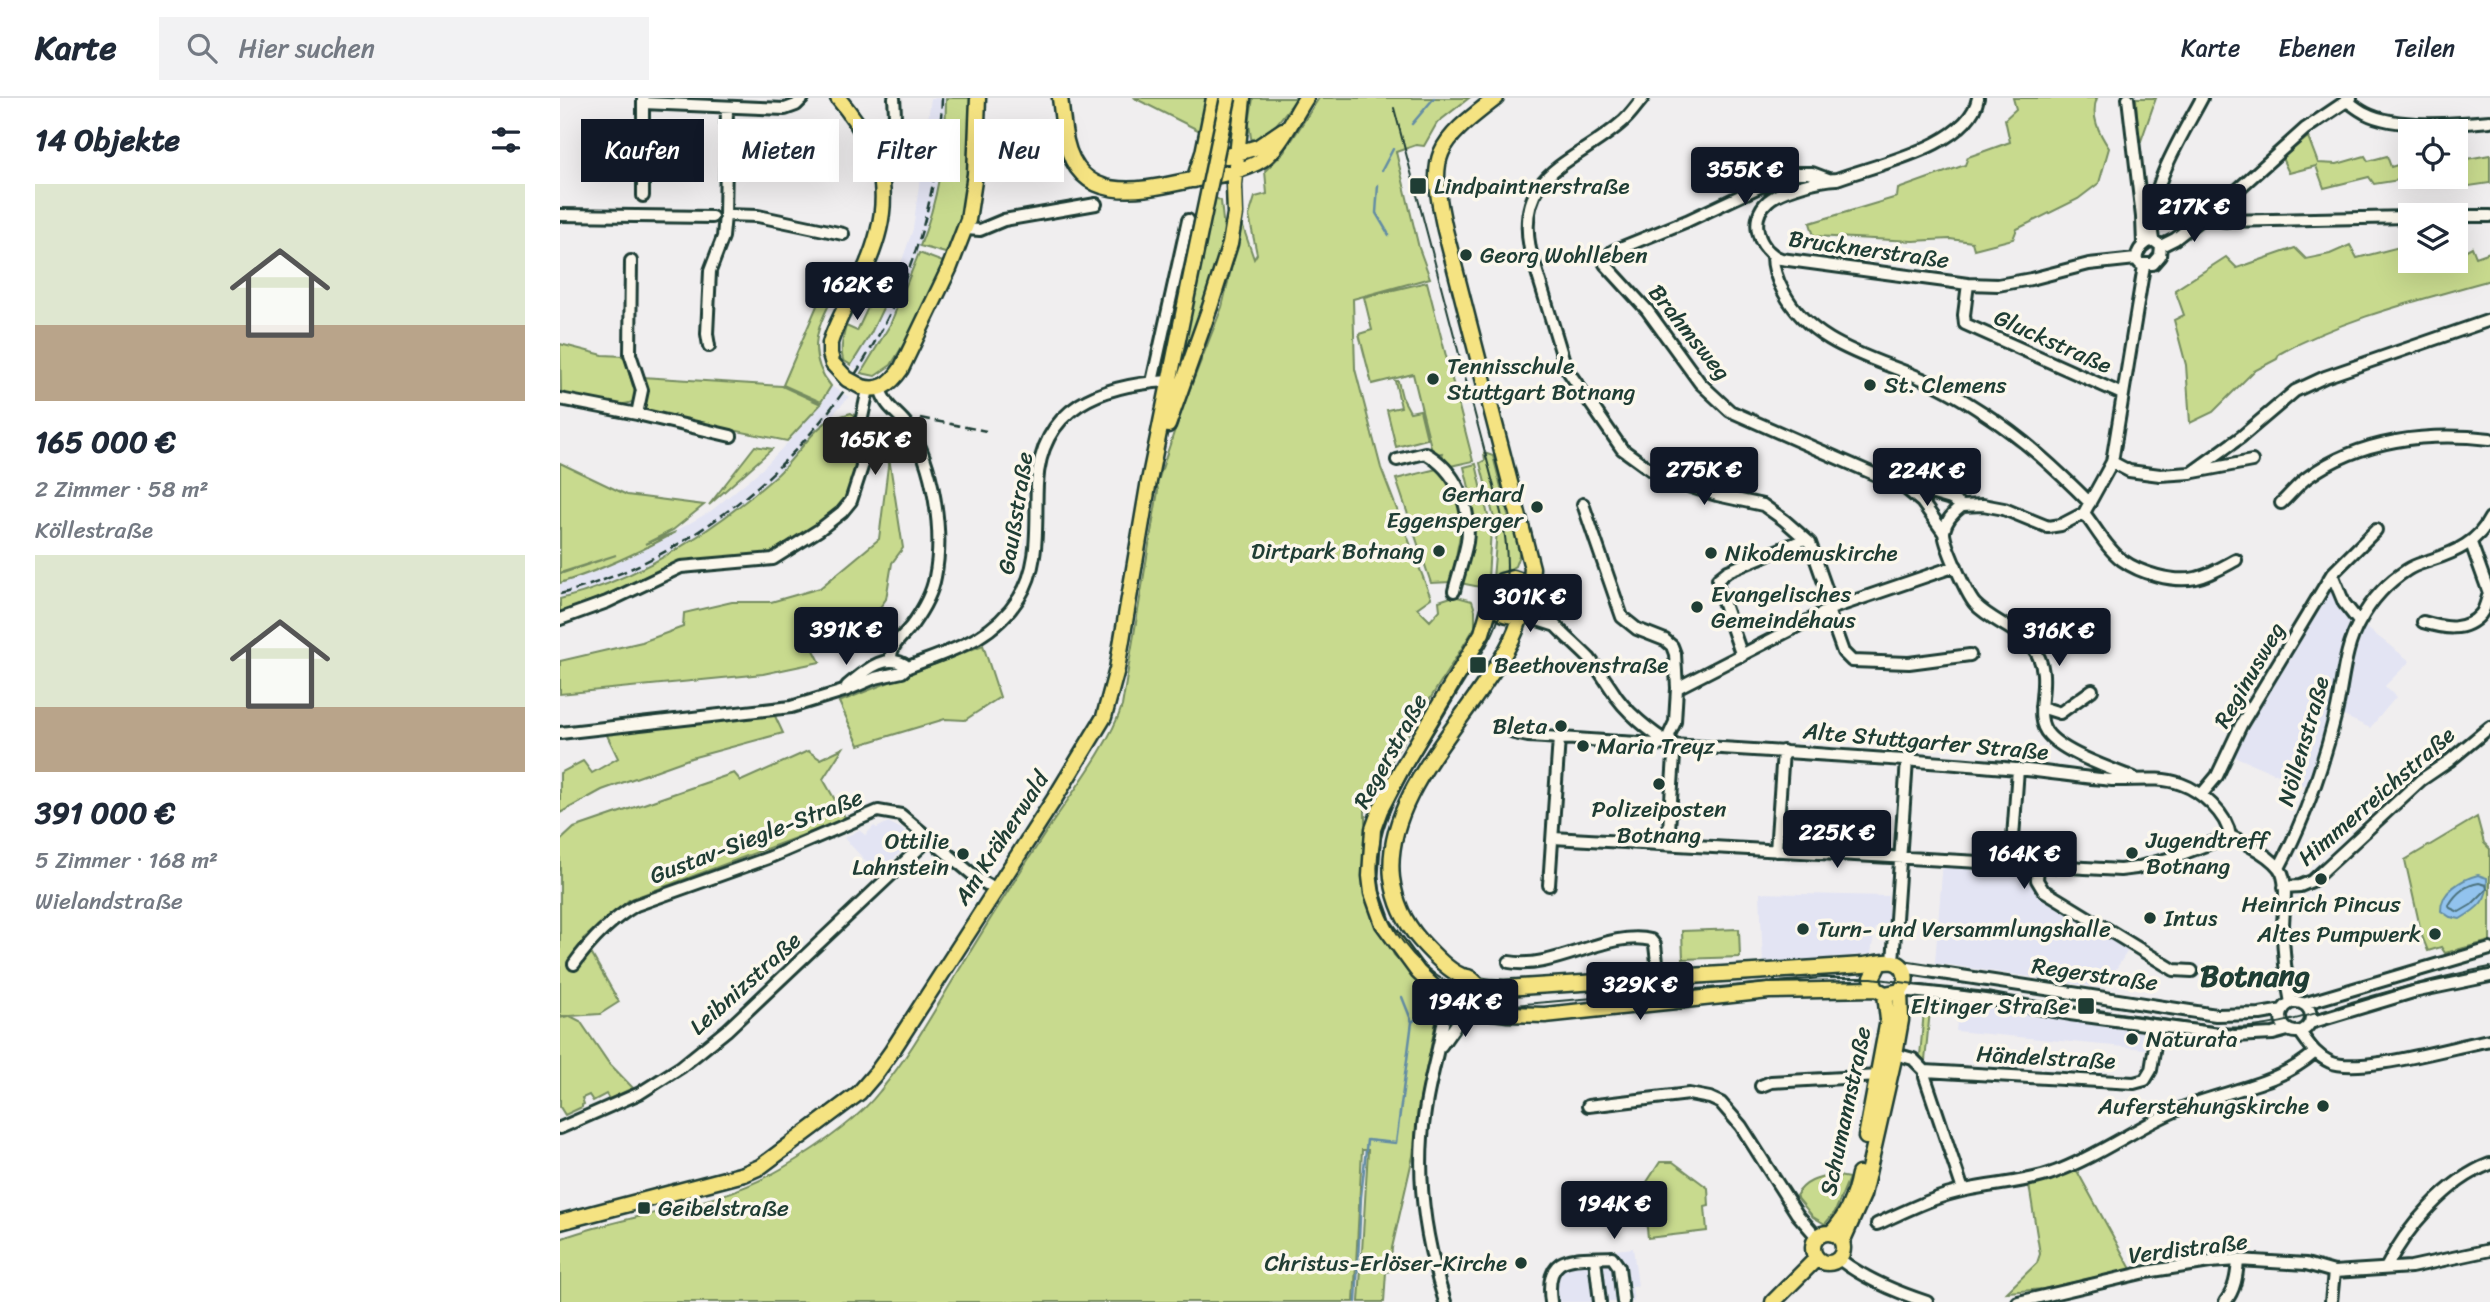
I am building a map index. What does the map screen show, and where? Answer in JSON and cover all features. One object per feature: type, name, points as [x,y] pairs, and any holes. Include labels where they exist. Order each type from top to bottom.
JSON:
[{"type":"main road","points":[[838,98],[854,119]]},
{"type":"main road","points":[[881,182],[883,193],[880,227],[867,264],[833,331],[830,354],[833,364],[847,380],[870,388],[894,379],[901,369],[966,229],[974,194],[978,98]]},
{"type":"main road","points":[[1060,98],[1066,142],[1071,156],[1085,174],[1100,185],[1121,191],[1194,180],[1261,161],[1268,155],[1307,98]]},
{"type":"main road","points":[[1194,180],[1203,153],[1214,98]]},
{"type":"main road","name":"Am Kräherwald","points":[[560,1222],[744,1174],[778,1155],[859,1093],[877,1072],[1068,777],[1104,716],[1116,669],[1168,381],[1228,98]]},
{"type":"main road","points":[[1155,454],[1169,422],[1230,244],[1235,214],[1234,193],[1227,172],[1233,155],[1243,98]]},
{"type":"main road","points":[[1496,98],[1455,129],[1446,141],[1438,162],[1437,189],[1445,230],[1532,568],[1530,602],[1523,616],[1505,615],[1493,600],[1498,584],[1513,578],[1522,581],[1530,593]]},
{"type":"main road","points":[[1210,119],[1219,147],[1233,155],[1258,147],[1288,127]]},
{"type":"main road","points":[[1203,153],[1210,168],[1227,172]]},
{"type":"main road","points":[[1168,381],[1177,379],[1187,370]]},
{"type":"main road","points":[[1513,578],[1523,559],[1524,541]]},
{"type":"main road","name":"Regerstraße","points":[[1493,600],[1482,633],[1401,770],[1373,829],[1371,884],[1383,924],[1418,972],[1444,1000],[1458,1012],[1468,1010],[1545,1015],[1769,991],[1900,990]]},
{"type":"main road","name":"Regerstraße","points":[[1523,616],[1497,665],[1420,779],[1403,809],[1393,843],[1391,866],[1394,891],[1400,909],[1420,941],[1432,953],[1476,985],[1527,988],[1891,964]]},
{"type":"main road","name":"Schumannstraße","points":[[1891,964],[1906,977],[1900,990],[1901,1012],[1895,1054],[1863,1195],[1830,1238],[1848,1208],[1857,1180],[1879,1076],[1888,1020],[1880,991],[1872,978],[1891,964]]},
{"type":"main road","points":[[1444,1000],[1445,983],[1460,975]]},
{"type":"main road","points":[[1468,1010],[1478,999],[1476,985]]},
{"type":"main road","points":[[1830,1238],[1843,1251],[1839,1259],[1825,1263],[1816,1258],[1813,1246],[1830,1238]]},
{"type":"main road","points":[[1773,1302],[1816,1258]]},
{"type":"street","points":[[643,196],[643,101],[785,109],[796,105],[803,98]]},
{"type":"street","points":[[894,98],[896,119]]},
{"type":"street","points":[[1643,98],[1623,122],[1558,167],[1539,184],[1529,206],[1527,231],[1531,249],[1566,368],[1622,449],[1651,470],[1696,488],[1763,505],[1810,543],[1843,652],[1852,662],[1900,663],[1970,655]]},
{"type":"street","name":"Brucknerstraße","points":[[1978,98],[1969,119],[1942,139],[1837,179],[1828,179],[1774,197],[1763,208],[1757,225],[1762,245],[1773,256],[1788,260],[1968,284],[2012,284],[2089,264],[2140,263]]},
{"type":"street","points":[[2128,98],[2146,217],[2153,244],[2161,252],[2156,261],[2140,263]]},
{"type":"street","points":[[2146,217],[2171,157],[2202,98]]},
{"type":"street","points":[[2087,508],[2112,462],[2140,263],[2153,244],[2175,239],[2249,180],[2305,129],[2349,99],[2367,114],[2402,122],[2449,124],[2490,121]]},
{"type":"street","points":[[709,346],[709,282],[713,262],[723,237],[725,215],[727,107]]},
{"type":"street","name":"Brahmsweg","points":[[1828,179],[1812,173],[1796,173],[1772,181],[1687,221],[1613,251],[1606,257],[1605,264],[1647,310],[1700,383],[1730,411],[1902,486],[1951,499],[1962,506],[1983,505],[2004,509],[2048,527],[2061,525],[2087,508]]},
{"type":"street","points":[[966,229],[980,230],[994,223],[1096,204]]},
{"type":"street","points":[[2209,212],[2215,219],[2225,221],[2398,217]]},
{"type":"street","points":[[560,215],[712,217]]},
{"type":"street","points":[[725,215],[758,216],[844,234]]},
{"type":"street","points":[[2468,216],[2490,216]]},
{"type":"street","points":[[1152,382],[1188,220]]},
{"type":"street","points":[[1773,256],[1777,280],[1787,298],[1816,331],[1870,358],[1931,382],[2023,440],[2087,508],[2108,545],[2122,560],[2146,572],[2194,579],[2236,560]]},
{"type":"street","points":[[631,261],[629,354],[642,390],[637,414]]},
{"type":"street","name":"Gluckstraße","points":[[1968,284],[1965,324],[2122,394]]},
{"type":"street","points":[[2191,473],[2241,437],[2295,391],[2325,377],[2490,320]]},
{"type":"street","name":"Gaußstraße","points":[[560,733],[791,707],[902,671],[977,640],[995,627],[1020,597],[1028,579],[1035,553],[1037,481],[1052,433],[1076,406],[1100,393],[1168,381]]},
{"type":"street","points":[[560,619],[607,602],[681,567],[773,559],[818,530],[842,512],[851,501],[862,467],[860,427],[870,388]]},
{"type":"street","points":[[870,388],[904,421],[917,442],[931,485],[939,542],[932,590],[925,605],[892,648],[891,661]]},
{"type":"street","points":[[560,399],[731,436]]},
{"type":"street","points":[[2281,503],[2307,477],[2369,447],[2420,437],[2490,439]]},
{"type":"street","points":[[1397,460],[1425,453],[1438,460],[1455,479],[1464,507],[1467,540],[1454,591]]},
{"type":"street","points":[[2112,462],[2129,471],[2160,475],[2191,473],[2252,461]]},
{"type":"street","name":"Brahmsweg","points":[[1902,486],[1922,502],[1944,533],[1969,596],[1975,604],[2026,640],[2039,656],[2045,685],[2041,707]]},
{"type":"street","points":[[1583,504],[1622,617],[1637,629],[1665,639],[1672,646],[1677,666],[1677,688],[1675,722],[1669,735],[1674,756],[1668,844]]},
{"type":"street","points":[[1944,533],[1948,520],[1962,506]]},
{"type":"street","points":[[2423,622],[2447,629],[2463,627],[2482,614],[2489,593],[2471,543],[2490,518]]},
{"type":"street","points":[[2359,622],[2344,603],[2332,574],[2376,530]]},
{"type":"street","points":[[1742,656],[1718,587],[1718,579],[1728,571],[1805,539]]},
{"type":"street","name":"Nöllenstraße","points":[[2279,868],[2314,790],[2336,712],[2346,659],[2359,622],[2388,584],[2409,568],[2471,543]]},
{"type":"street","points":[[1677,688],[1830,609],[1956,566]]},
{"type":"street","name":"Reginusweg","points":[[2201,794],[2217,776],[2241,725],[2332,574]]},
{"type":"street","points":[[1530,593],[1651,732],[1672,745]]},
{"type":"street","points":[[1523,616],[1556,626]]},
{"type":"street","points":[[841,691],[880,662],[904,663],[908,667]]},
{"type":"street","points":[[2092,690],[2060,713],[2041,707],[2042,722],[2049,735],[2089,760],[2134,778]]},
{"type":"street","points":[[1651,732],[1664,731],[1675,722]]},
{"type":"street","name":"Himmerreichstraße","points":[[2284,887],[2300,886],[2312,881],[2421,780],[2490,727]]},
{"type":"street","points":[[1650,745],[1653,738],[1651,732]]},
{"type":"street","name":"Alte Stuttgarter Straße","points":[[1514,733],[1650,745],[1907,760],[2107,779],[2134,778],[2181,784],[2201,794]]},
{"type":"street","points":[[1549,885],[1559,738]]},
{"type":"street","points":[[1776,852],[1783,751]]},
{"type":"street","points":[[1891,964],[1907,760]]},
{"type":"street","points":[[2011,865],[2018,769]]},
{"type":"street","points":[[2201,794],[2213,805],[2229,829],[2230,836]]},
{"type":"street","name":"Gustav-Siegle-Straße","points":[[574,964],[596,936],[636,905],[768,858],[878,811],[901,815],[978,879],[995,889]]},
{"type":"street","points":[[1553,838],[2120,870],[2136,868],[2230,836],[2263,854],[2279,868],[2284,887],[2287,1006],[2282,1023],[2288,1030],[2300,1032],[2314,1053],[2330,1062],[2347,1066],[2490,1040]]},
{"type":"street","name":"Leibnizstraße","points":[[562,1124],[640,1093],[681,1067],[727,1030],[930,838]]},
{"type":"street","points":[[2038,865],[2037,880],[2043,890],[2174,970],[2187,967]]},
{"type":"street","points":[[1509,962],[1521,965],[1644,938],[1651,940],[1654,946],[1659,979]]},
{"type":"street","points":[[2287,1006],[2303,1004],[2490,949]]},
{"type":"street","name":"Regerstraße","points":[[1891,964],[2216,1015],[2260,1014],[2287,1006]]},
{"type":"street","points":[[2300,1032],[2310,1023],[2413,992],[2490,976]]},
{"type":"street","name":"Regerstraße","points":[[1900,990],[2010,1002],[2036,1009],[2158,1027],[2248,1036],[2288,1030]]},
{"type":"street","name":"Schumannstraße","points":[[1901,1012],[1908,999],[1920,992]]},
{"type":"street","points":[[1444,1000],[1440,1048],[1429,1083],[1420,1153],[1423,1209],[1445,1302]]},
{"type":"street","points":[[2303,1004],[2309,1010],[2310,1023]]},
{"type":"street","points":[[1440,1048],[1468,1010]]},
{"type":"street","name":"Händelstraße","points":[[1895,1054],[1913,1059],[1925,1071],[2141,1082],[2151,1070],[2158,1027]]},
{"type":"street","points":[[1877,1224],[1963,1190],[2051,1174],[2165,1115],[2278,1077],[2299,1066],[2314,1053]]},
{"type":"street","points":[[1925,1071],[1963,1190]]},
{"type":"street","points":[[1761,1086],[1771,1082],[1879,1076]]},
{"type":"street","points":[[1588,1106],[1689,1094],[1721,1104],[1741,1126],[1797,1214],[1830,1238]]},
{"type":"street","points":[[2386,1268],[2399,1247],[2447,1189],[2472,1171],[2490,1164]]},
{"type":"street","name":"Verdistraße","points":[[2018,1302],[2157,1270],[2238,1260],[2306,1264],[2334,1272],[2412,1267],[2490,1250]]},
{"type":"street","points":[[1551,1302],[1550,1277],[1559,1263],[1612,1257],[1618,1262],[1623,1302]]},
{"type":"street","points":[[1595,1259],[1600,1302]]},
{"type":"street","points":[[1839,1259],[1904,1295],[1927,1302]]},
{"type":"street","points":[[2225,1302],[2230,1296],[2237,1275],[2238,1260]]},
{"type":"street","points":[[2330,1302],[2334,1272]]},
{"type":"shaded area","points":[[931,98],[946,98],[945,119],[928,119]]},
{"type":"shaded area","points":[[919,182],[940,182],[929,223],[890,325],[861,373],[851,365],[871,333],[892,289],[913,229]]},
{"type":"shaded area","points":[[831,386],[849,397],[779,472],[733,512],[622,579],[560,599],[560,583],[636,554],[711,511],[762,469],[792,438],[821,404]]},
{"type":"shaded area","points":[[2335,584],[2359,622],[2410,661],[2385,686],[2396,697],[2370,728],[2337,713],[2314,790],[2229,754],[2326,585]]},
{"type":"shaded area","points":[[888,822],[902,829],[912,839],[878,874],[844,838],[859,830],[865,835],[874,826],[877,828]]},
{"type":"shaded area","points":[[1943,860],[2038,865],[2037,880],[2132,944],[2104,988],[1935,963]]},
{"type":"shaded area","points":[[1760,893],[1888,896],[1888,929],[1875,928],[1871,954],[1763,964]]},
{"type":"shaded area","points":[[1959,1003],[2148,1021],[2145,1049],[1956,1031]]},
{"type":"shaded area","points":[[1633,1248],[1638,1286],[1632,1287],[1634,1302],[1548,1302],[1545,1277],[1551,1264],[1563,1256]]},
{"type":"green space","points":[[946,98],[972,98],[968,201],[949,254],[920,246],[938,182],[960,182],[960,119],[945,119]]},
{"type":"green space","points":[[1207,98],[1200,131],[1136,99]]},
{"type":"green space","points":[[1253,98],[1297,98],[1268,135],[1255,141],[1251,138],[1249,124]]},
{"type":"green space","points":[[1319,98],[1469,98],[1437,123],[1424,146],[1416,145],[1396,152],[1419,248],[1430,278],[1353,299],[1355,369],[1381,468],[1431,598],[1417,608],[1430,621],[1440,610],[1439,601],[1454,596],[1472,601],[1475,610],[1475,627],[1365,803],[1365,894],[1394,955],[1436,999],[1437,1017],[1418,1110],[1413,1156],[1392,1248],[1390,1271],[1386,1272],[1384,1302],[1359,1302],[1368,1150],[1362,1150],[1354,1302],[560,1302],[560,1239],[616,1222],[701,1202],[756,1182],[821,1144],[871,1102],[909,1051],[1015,879],[1096,759],[1122,706],[1157,484],[1179,417],[1222,307],[1242,224],[1254,259],[1257,254],[1249,216],[1255,197],[1267,194],[1265,171],[1284,152]]},
{"type":"green space","points":[[2013,98],[2097,98],[2095,118],[2109,148],[2099,183],[2078,199],[2017,229],[2013,239],[1974,249],[1972,242],[1950,239],[1913,241],[1814,236],[1810,223],[1897,197],[1898,189],[1965,165],[1968,157],[2010,142],[2005,119],[2016,109]]},
{"type":"green space","points":[[2136,98],[2156,98],[2141,141],[2138,140]]},
{"type":"green space","points":[[2308,137],[2318,163],[2337,164],[2365,156],[2368,161],[2387,156],[2391,167],[2398,165],[2398,180],[2374,184],[2369,177],[2324,188],[2316,166],[2289,173],[2282,158]]},
{"type":"green space","points":[[2490,155],[2490,183],[2468,186],[2468,159]]},
{"type":"green space","points":[[1214,197],[1221,201],[1225,241],[1187,356],[1182,355]]},
{"type":"green space","points":[[2350,245],[2357,258],[2398,247],[2398,273],[2468,273],[2468,249],[2472,247],[2476,257],[2490,252],[2490,280],[2383,311],[2305,341],[2254,371],[2213,412],[2190,423],[2186,365],[2174,320],[2184,315],[2175,290],[2226,257],[2237,268],[2295,248],[2306,259],[2330,254]]},
{"type":"green space","points":[[919,253],[943,262],[913,329],[891,365],[875,376],[861,373],[890,325]]},
{"type":"green space","points":[[834,266],[846,272],[824,315],[816,342],[821,371],[831,386],[821,402],[783,385]]},
{"type":"green space","name":"Tennisschule Stuttgart Botnang","points":[[1427,282],[1473,461],[1446,467],[1442,453],[1433,455],[1413,374],[1372,384],[1359,334],[1372,330],[1364,297]]},
{"type":"green space","points":[[879,284],[892,289],[871,333],[851,365],[843,360],[842,356],[846,326],[857,331]]},
{"type":"green space","points":[[560,344],[603,355],[624,356],[635,393],[634,401],[608,404],[561,392]]},
{"type":"green space","points":[[642,377],[782,386],[821,404],[787,441],[643,412]]},
{"type":"green space","points":[[1395,381],[1398,381],[1410,412],[1420,410],[1427,439],[1396,447],[1387,410],[1401,407]]},
{"type":"green space","points":[[851,413],[857,417],[860,466],[850,501],[839,511],[772,556],[681,562],[560,612],[560,599],[620,579],[676,550],[703,532],[778,474],[824,424]]},
{"type":"green space","points":[[755,446],[772,449],[709,505]]},
{"type":"green space","points":[[1484,453],[1493,456],[1512,530],[1517,529],[1519,555],[1515,566],[1493,579],[1497,530],[1480,463],[1485,460]]},
{"type":"green space","points":[[889,458],[903,548],[892,563],[886,599],[873,617],[821,638],[813,648],[820,662],[763,674],[560,694],[560,661],[642,642],[683,627],[684,613],[732,602],[771,602],[820,588],[879,539]]},
{"type":"green space","points":[[560,463],[627,495],[704,505],[673,530],[645,544],[676,532],[619,560],[560,583],[560,574],[616,555],[560,573]]},
{"type":"green space","points":[[1476,464],[1491,529],[1488,579],[1485,586],[1480,587],[1460,583],[1466,555],[1471,555],[1474,532],[1472,500],[1464,467]]},
{"type":"green space","name":"Dirtpark Botnang","points":[[1441,468],[1451,482],[1463,520],[1451,582],[1431,583],[1396,479]]},
{"type":"green space","points":[[1511,585],[1520,588],[1523,597],[1520,606],[1511,609],[1502,606],[1499,597],[1502,588]]},
{"type":"green space","points":[[983,645],[1000,697],[965,720],[945,719],[859,745],[839,702]]},
{"type":"green space","points":[[775,716],[783,733],[691,758],[602,790],[560,813],[560,773],[583,761],[592,773],[618,758],[605,731]]},
{"type":"green space","points":[[843,748],[823,779],[846,819],[629,900],[583,939],[619,1002],[600,1014],[570,1016],[580,1021],[608,1062],[633,1088],[609,1099],[606,1094],[593,1101],[589,1095],[582,1098],[582,1107],[565,1115],[560,1107],[560,1018],[568,1016],[560,1016],[560,841],[574,828],[734,773],[741,781],[808,751],[820,759]]},
{"type":"green space","points":[[2477,817],[2484,843],[2490,849],[2490,941],[2445,953],[2441,947],[2428,951],[2422,936],[2405,860]]},
{"type":"green space","points":[[1739,929],[1740,957],[1683,959],[1682,931]]},
{"type":"green space","points":[[1925,999],[1931,1000],[1925,1061],[1920,1056]]},
{"type":"green space","points":[[1660,1162],[1673,1162],[1708,1188],[1709,1206],[1705,1207],[1707,1231],[1648,1238],[1643,1188]]},
{"type":"green space","points":[[2076,1169],[2131,1269],[2044,1289],[2007,1292],[2037,1263],[2040,1254],[2029,1185]]},
{"type":"green space","points":[[1833,1175],[1849,1178],[1835,1212],[1825,1224],[1813,1217],[1796,1196],[1807,1184]]},
{"type":"water","points":[[2478,875],[2487,878],[2487,886],[2484,898],[2477,907],[2460,919],[2441,911],[2444,898],[2453,887]]},
{"type":"waterway","points":[[1412,124],[1434,98]]},
{"type":"waterway","points":[[1382,170],[1393,149]]},
{"type":"waterway","points":[[1378,185],[1376,213],[1389,235]]},
{"type":"waterway","points":[[1356,1302],[1361,1197],[1367,1140],[1396,1143],[1412,1022],[1402,997]]},
{"type":"waterway","points":[[1412,1022],[1432,1007]]},
{"type":"tram line","points":[[1394,108],[1501,513],[1507,555],[1504,596],[1494,630],[1398,793],[1380,841],[1377,866],[1379,891],[1388,916],[1403,942],[1438,977],[1481,998],[1514,1005],[1822,978],[1872,978],[2237,1028],[2288,1021],[2405,987],[2490,967]]},
{"type":"railway","points":[[560,594],[619,574],[674,547],[725,513],[773,473],[815,428],[852,378],[884,325],[909,269],[933,185],[942,98]]},
{"type":"railway","points":[[920,418],[986,431]]},
{"type":"place","name":"Lindpaintnerstraße","points":[[1418,186]]},
{"type":"place","name":"Georg Wohlleben","points":[[1466,255]]},
{"type":"place","name":"Tennisschule Stuttgart Botnang","points":[[1433,379]]},
{"type":"place","name":"St. Clemens","points":[[1870,385]]},
{"type":"place","name":"Gerhard Eggensperger","points":[[1537,507]]},
{"type":"place","name":"Dirtpark Botnang","points":[[1439,551]]},
{"type":"place","name":"Nikodemuskirche","points":[[1711,553]]},
{"type":"place","name":"Evangelisches Gemeindehaus","points":[[1697,607]]},
{"type":"place","name":"Beethovenstraße","points":[[1478,665]]},
{"type":"place","name":"Bleta","points":[[1561,726]]},
{"type":"place","name":"Maria Treyz","points":[[1583,746]]},
{"type":"place","name":"Polizeiposten Botnang","points":[[1659,784]]},
{"type":"place","name":"Jugendtreff Botnang","points":[[2132,853]]},
{"type":"place","name":"Ottilie Lahnstein","points":[[963,854]]},
{"type":"place","name":"Heinrich Pincus","points":[[2321,879]]},
{"type":"place","name":"Intus","points":[[2150,918]]},
{"type":"place","name":"Turn- und Versammlungshalle","points":[[1803,929]]},
{"type":"place","name":"Altes Pumpwerk","points":[[2435,934]]},
{"type":"place","name":"Eltinger Straße","points":[[2086,1006]]},
{"type":"place","name":"Naturata","points":[[2132,1039]]},
{"type":"place","name":"Auferstehungskirche","points":[[2323,1106]]},
{"type":"place","name":"Geibelstraße","points":[[644,1208]]},
{"type":"place","name":"Christus-Erlöser-Kirche","points":[[1521,1263]]},
{"type":"district","name":"Botnang","points":[[2255,976]]}]
